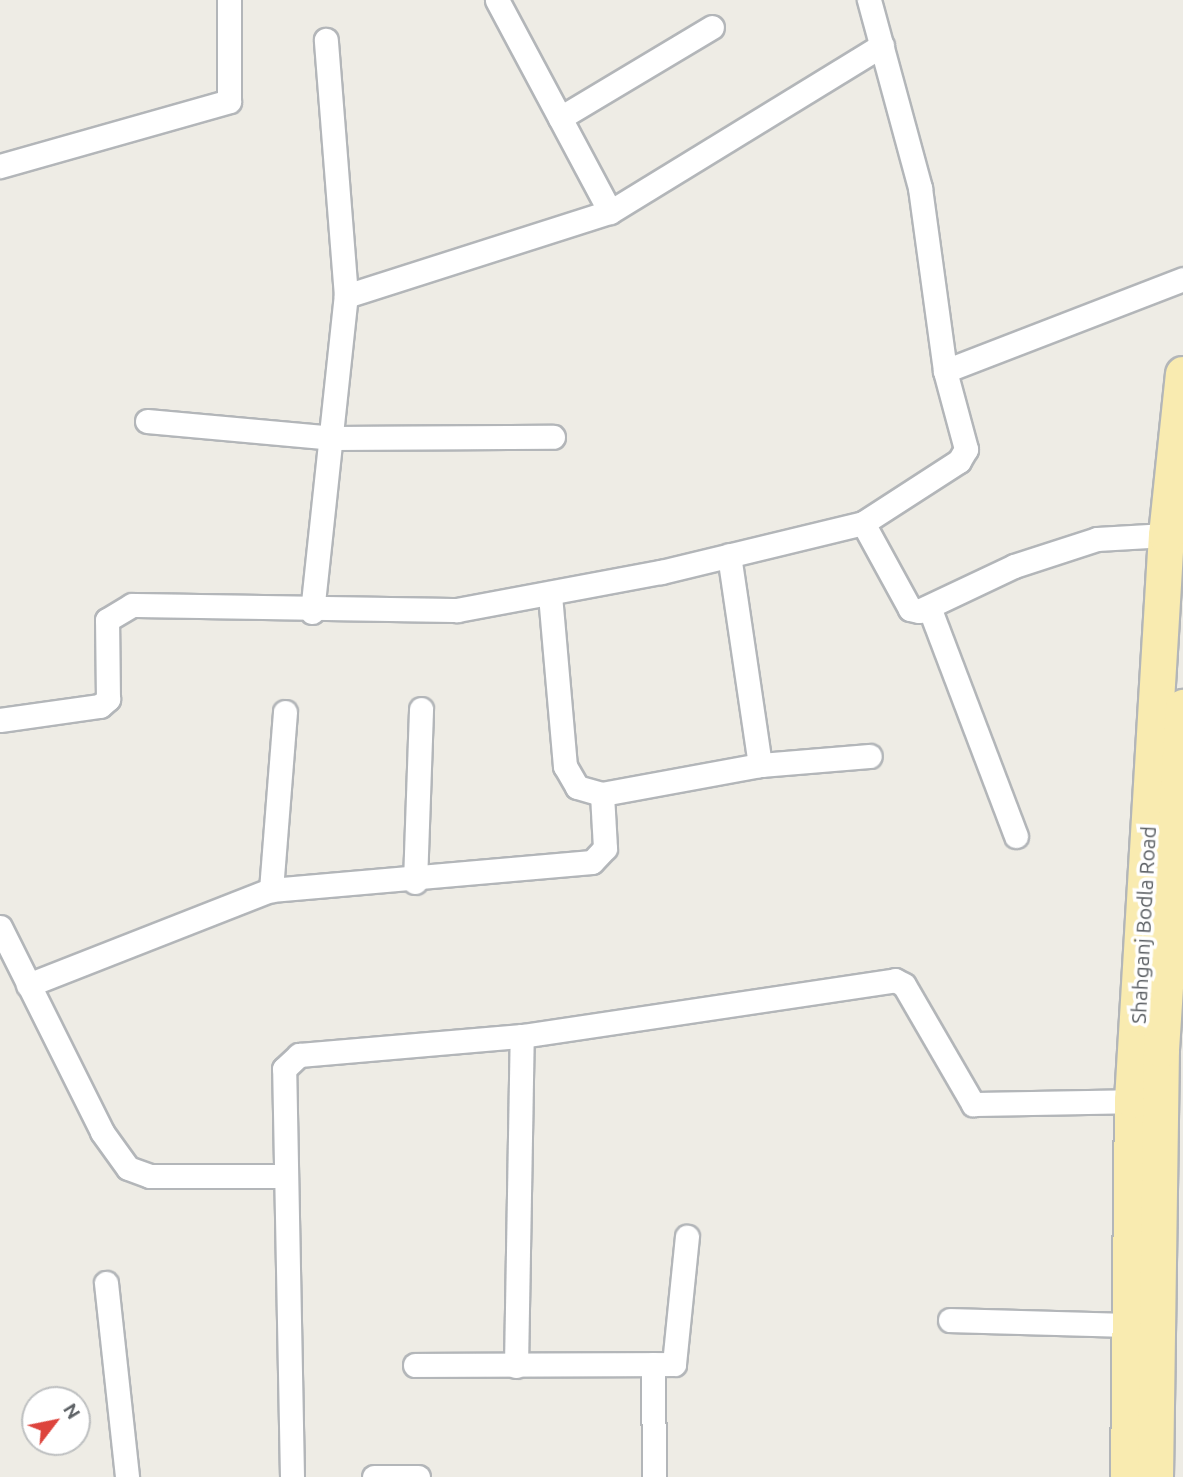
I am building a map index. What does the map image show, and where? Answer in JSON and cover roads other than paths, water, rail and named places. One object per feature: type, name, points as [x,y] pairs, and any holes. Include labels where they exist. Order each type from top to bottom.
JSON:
[{"type":"main road","name":"Shahganj Bodla Road","points":[[1146,1100],[1166,535],[1183,374]]},
{"type":"main road","points":[[1128,1477],[1140,1390],[1157,1137],[1146,1100],[1183,707]]},
{"type":"main road","points":[[1155,1477],[1126,1325],[1157,1137]]},
{"type":"street","points":[[0,166],[229,100],[229,0]]},
{"type":"street","points":[[497,0],[610,212]]},
{"type":"street","points":[[0,720],[86,713],[108,699],[104,632],[116,609],[312,612],[457,610],[550,595],[863,523],[964,457],[946,371],[920,188],[869,0]]},
{"type":"street","points":[[560,118],[712,27]]},
{"type":"street","points":[[312,612],[334,438],[346,296],[326,40]]},
{"type":"street","points":[[346,296],[610,212],[882,46]]},
{"type":"street","points":[[946,371],[1183,279]]},
{"type":"street","points":[[147,421],[334,438],[553,437]]},
{"type":"street","points":[[863,523],[909,609],[929,607],[1014,566],[1097,539],[1166,535]]},
{"type":"street","points":[[729,555],[760,765]]},
{"type":"street","points":[[550,595],[565,766],[577,786],[602,794],[760,765],[870,756]]},
{"type":"street","points":[[929,607],[1016,836]]},
{"type":"street","points":[[415,882],[421,709]]},
{"type":"street","points":[[271,890],[285,712]]},
{"type":"street","points":[[28,985],[271,890],[415,882],[592,862],[605,848],[602,794]]},
{"type":"street","points":[[0,927],[102,1132],[128,1168],[150,1176],[285,1176]]},
{"type":"street","points":[[292,1477],[284,1069],[291,1058],[522,1036],[895,980],[904,985],[967,1102],[1146,1100]]},
{"type":"street","points":[[516,1366],[522,1036]]},
{"type":"street","points":[[415,1365],[674,1364],[687,1237]]},
{"type":"street","points":[[106,1283],[127,1477]]},
{"type":"street","points":[[950,1320],[1126,1325]]},
{"type":"street","points":[[653,1364],[654,1477]]},
{"type":"street","points":[[374,1477],[418,1477]]}]
